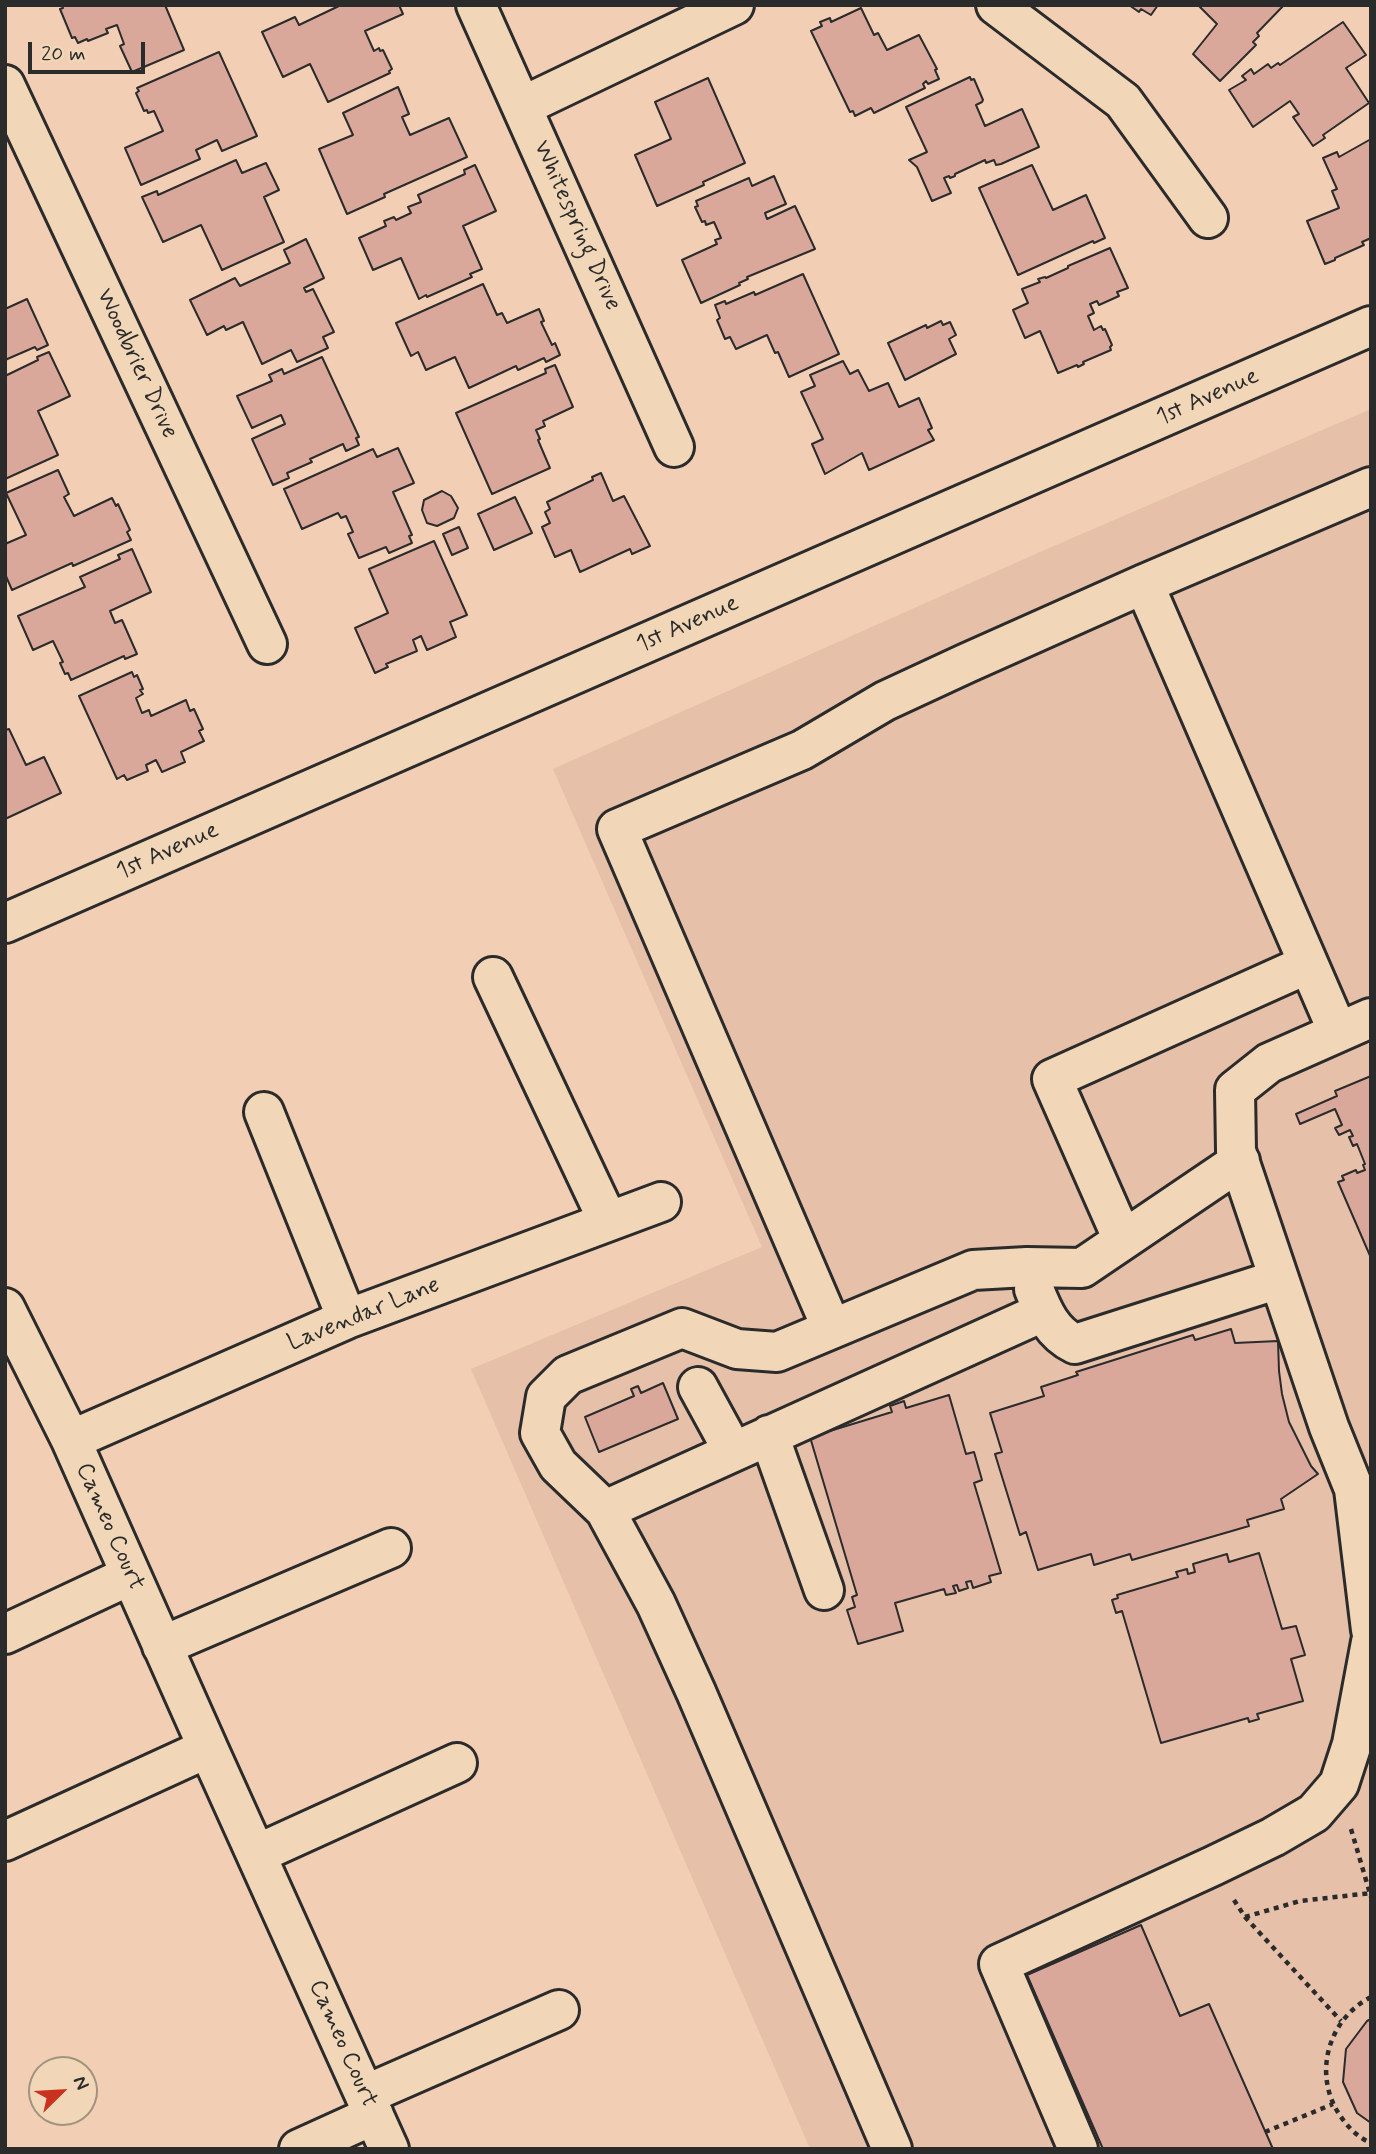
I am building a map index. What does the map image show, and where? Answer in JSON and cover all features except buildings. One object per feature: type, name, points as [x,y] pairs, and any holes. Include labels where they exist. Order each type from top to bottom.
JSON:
[{"type":"street","name":"Whitespring Drive","points":[[476,5],[674,447]]},
{"type":"street","points":[[523,106],[734,5]]},
{"type":"street","points":[[996,5],[1123,101],[1208,218]]},
{"type":"street","name":"Woodbrier Drive","points":[[5,85],[267,644]]},
{"type":"street","name":"1st Avenue","points":[[5,923],[1371,327]]},
{"type":"street","points":[[832,1329],[617,828],[802,750],[885,701],[913,688],[1144,584],[1371,487]]},
{"type":"street","points":[[1144,584],[1308,964],[1354,1025],[1269,1063],[1235,1090],[1236,1151],[1329,1427],[1354,1489],[1371,1630]]},
{"type":"street","points":[[1123,1240],[1052,1079],[1308,964]]},
{"type":"street","points":[[493,977],[608,1221]]},
{"type":"street","points":[[264,1112],[347,1319]]},
{"type":"street","points":[[892,2149],[656,1604],[605,1510],[558,1465],[540,1433],[546,1397],[568,1375],[682,1328],[737,1349],[777,1352],[973,1270],[1082,1268],[1240,1161]]},
{"type":"street","name":"Lavendar Lane","points":[[71,1440],[347,1319],[661,1202]]},
{"type":"street","points":[[1027,1267],[1043,1312],[1062,1338],[1076,1345],[1279,1279]]},
{"type":"street","name":"Cameo Court","points":[[5,1308],[14,1350],[71,1440],[376,2120]]},
{"type":"street","points":[[605,1510],[1043,1312]]},
{"type":"street","points":[[698,1388],[733,1451]]},
{"type":"street","points":[[769,1434],[824,1590]]},
{"type":"street","points":[[162,1646],[391,1548]]},
{"type":"street","points":[[5,1634],[131,1575]]},
{"type":"street","points":[[1078,2149],[999,1964],[1213,1866],[1273,1837],[1314,1813],[1339,1784],[1352,1744],[1371,1642]]},
{"type":"street","points":[[5,1841],[208,1748]]},
{"type":"street","points":[[257,1854],[457,1763]]},
{"type":"street","points":[[299,2149],[376,2120],[559,2010]]},
{"type":"path","points":[[1245,1917],[1300,1901],[1370,1895],[1339,1784]]},
{"type":"path","points":[[1213,1866],[1245,1917],[1340,2021]]},
{"type":"path","points":[[1371,1997],[1340,2021],[1329,2046],[1325,2073],[1331,2099],[1344,2122],[1371,2143]]},
{"type":"path","points":[[1265,2132],[1333,2104]]},
{"type":"shaded area","points":[[1371,409],[1371,2149],[810,2149],[471,1369],[762,1247],[553,769],[1040,552]]}]
